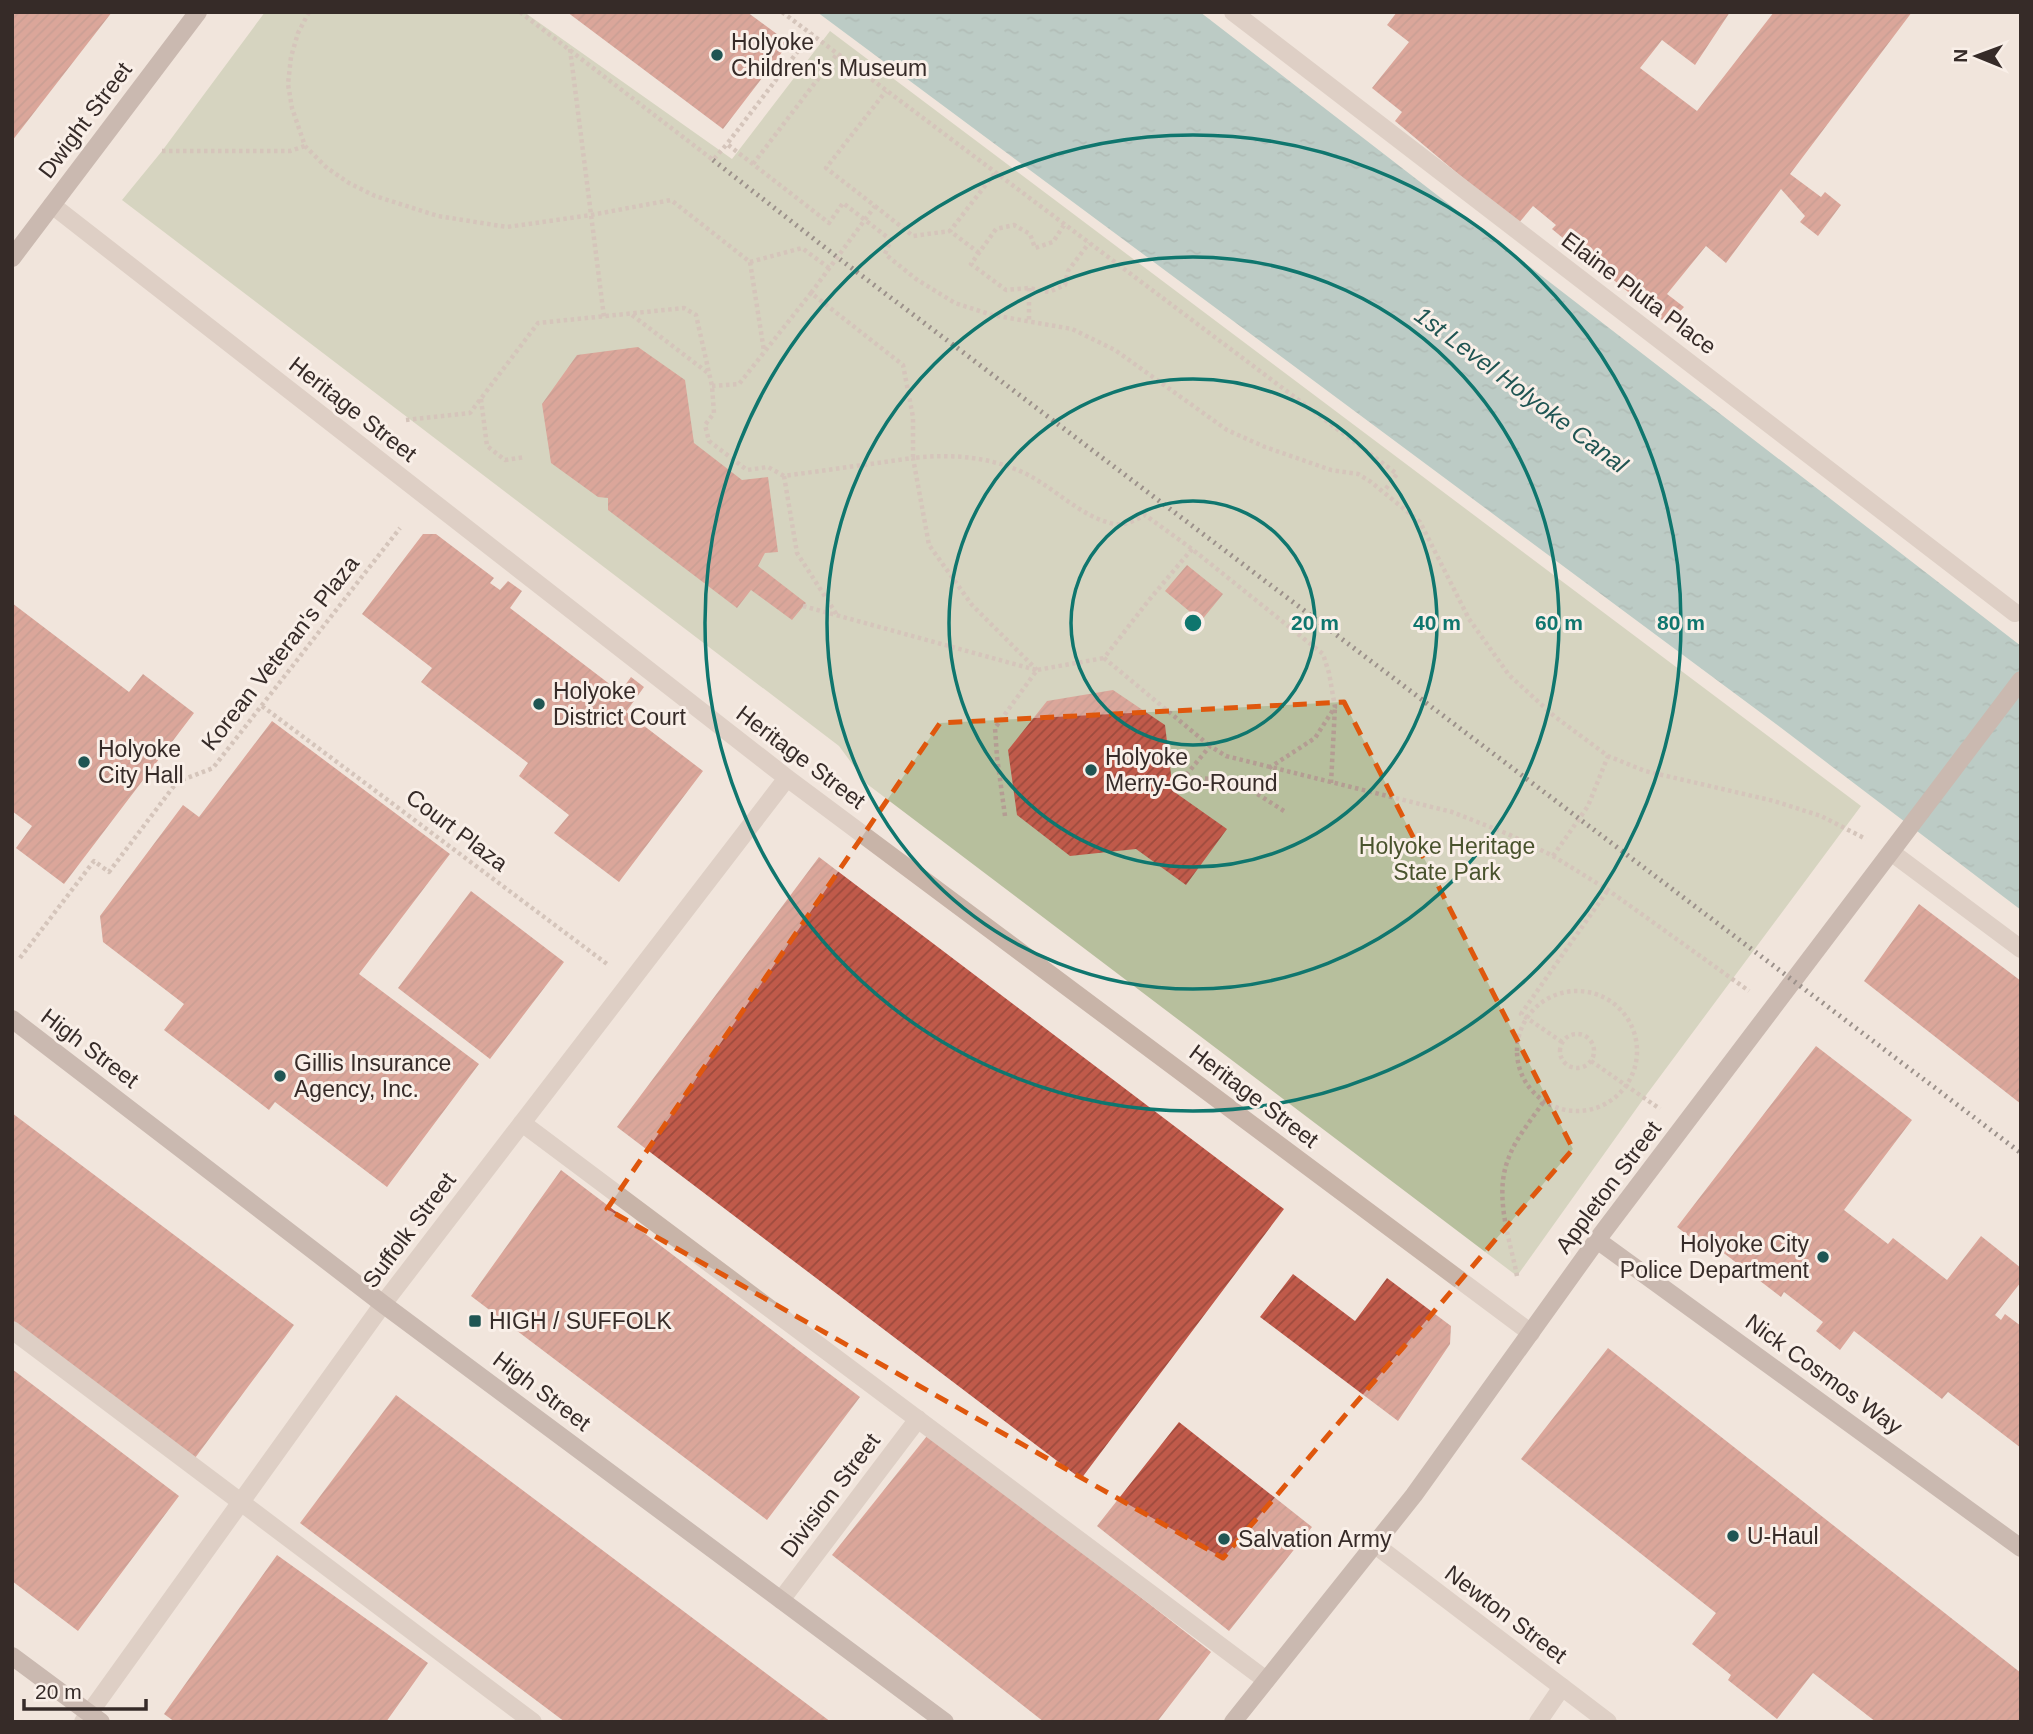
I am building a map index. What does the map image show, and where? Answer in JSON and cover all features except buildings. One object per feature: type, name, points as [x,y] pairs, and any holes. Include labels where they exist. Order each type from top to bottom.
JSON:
[{"type":"street","name":"Dwight Street","points":[[12,258],[198,12]]},
{"type":"street","name":"Elaine Pluta Place","points":[[1233,12],[2015,613]]},
{"type":"street","name":"Heritage Street","points":[[52,205],[787,778],[1531,1333]]},
{"type":"street","name":"Appleton Street","points":[[1233,1722],[1414,1494],[1597,1240],[2021,680]]},
{"type":"street","name":"Suffolk Street","points":[[91,1719],[241,1502],[383,1304],[787,778]]},
{"type":"street","points":[[1891,852],[2021,949]]},
{"type":"street","name":"High Street","points":[[12,1019],[383,1304],[945,1722]]},
{"type":"street","points":[[522,1123],[1266,1680]]},
{"type":"street","name":"Nick Cosmos Way","points":[[1597,1240],[2021,1548]]},
{"type":"street","points":[[12,1330],[533,1722]]},
{"type":"street","name":"Division Street","points":[[781,1600],[918,1419]]},
{"type":"street","name":"Newton Street","points":[[1374,1544],[1608,1722]]},
{"type":"street","points":[[12,1656],[91,1719]]},
{"type":"street","points":[[1538,1722],[1562,1687]]},
{"type":"path","points":[[309,12],[290,57],[288,84],[292,108],[305,146],[327,168],[375,196],[438,216],[507,227],[671,200],[750,262],[764,352]]},
{"type":"path","points":[[520,12],[713,160],[811,34]]},
{"type":"path","points":[[782,12],[1397,474],[1384,491]]},
{"type":"path","points":[[569,50],[604,317]]},
{"type":"path","points":[[753,164],[837,54]]},
{"type":"path","points":[[886,91],[826,168],[913,236],[950,231],[995,173]]},
{"type":"path","points":[[727,144],[829,223],[843,203],[891,240],[885,254],[925,285],[955,303],[992,315],[1072,329],[1115,349],[1227,430],[1265,447],[1331,470],[1358,474],[1384,491],[1420,522],[1469,619],[1509,675],[1554,716],[1608,755],[1645,771],[1774,801],[1821,816],[1891,852]]},
{"type":"path","points":[[162,151],[290,151],[305,146]]},
{"type":"path","points":[[712,386],[739,384],[876,206]]},
{"type":"path","points":[[1064,225],[1053,242],[1035,248],[1030,234],[1014,225],[996,229],[971,264],[1006,290],[1029,288],[1049,292],[1065,285],[1068,271],[1089,243]]},
{"type":"path","points":[[950,231],[979,253]]},
{"type":"path","points":[[750,262],[802,248],[829,268]]},
{"type":"path","points":[[1029,288],[1029,322]]},
{"type":"path","points":[[811,293],[903,365],[913,417],[913,458],[929,545],[972,605],[1037,670]]},
{"type":"path","points":[[406,420],[470,413],[538,323],[684,308],[696,316],[712,386],[714,413],[705,425],[709,441],[747,470],[768,467],[784,476],[942,454],[966,457],[1014,468],[1037,479],[1083,511],[1115,524],[1134,521],[1145,515],[1192,549],[1323,654],[1335,707],[1331,783]]},
{"type":"path","points":[[631,314],[709,373]]},
{"type":"path","points":[[481,398],[487,446],[505,460],[525,457]]},
{"type":"path","points":[[784,476],[797,553],[837,615]]},
{"type":"path","name":"Korean Veteran's Plaza","points":[[20,958],[94,861],[109,872],[177,782],[213,768],[400,528]]},
{"type":"path","points":[[803,606],[1037,670],[1104,659],[1192,549]]},
{"type":"path","points":[[1104,659],[1226,757],[1452,812],[1508,834],[1553,856],[1608,890],[1772,1008]]},
{"type":"path","points":[[1005,816],[995,728],[1037,670]]},
{"type":"path","name":"Court Plaza","points":[[262,706],[631,982]]},
{"type":"path","points":[[1269,768],[1315,738],[1335,707]]},
{"type":"path","points":[[1172,791],[1210,746]]},
{"type":"path","points":[[1553,856],[1588,806],[1608,755]]},
{"type":"path","points":[[1183,778],[1240,783],[1284,811]]},
{"type":"path","points":[[1562,1042],[1521,1014],[1608,890]]},
{"type":"path","points":[[1565,992],[1596,994],[1611,1001],[1630,1024],[1636,1040],[1635,1063],[1627,1085],[1616,1097],[1588,1111],[1558,1109],[1544,1101],[1532,1091],[1523,1078],[1518,1063],[1520,1032],[1527,1018],[1544,1002],[1565,992]]},
{"type":"path","points":[[1573,1034],[1586,1037],[1593,1048],[1591,1061],[1580,1068],[1567,1066],[1560,1055],[1562,1042],[1573,1034]]},
{"type":"path","points":[[1591,1061],[1684,1126]]},
{"type":"path","points":[[1517,1276],[1502,1205],[1502,1189],[1509,1157],[1544,1101]]},
{"type":"highlighted area","points":[[1344,702],[1573,1149],[1223,1558],[607,1209],[940,723]]},
{"type":"green space","name":"Holyoke Heritage State Park","points":[[265,12],[524,12],[732,159],[830,31],[1861,806],[1644,1098],[1517,1276],[867,784],[839,746],[122,200],[162,151]]},
{"type":"water","name":"1st Level Holyoke Canal","points":[[817,12],[1200,12],[2021,646],[2021,910],[1776,724]]},
{"type":"railway","points":[[713,160],[837,257],[2021,1153]]},
{"type":"place","name":"Holyoke Children's Museum","points":[[717,55]]},
{"type":"place","name":"Holyoke District Court","points":[[539,704]]},
{"type":"place","name":"Holyoke City Hall","points":[[84,762]]},
{"type":"place","name":"Holyoke Merry-Go-Round","points":[[1091,770]]},
{"type":"place","name":"Gillis Insurance Agency, Inc.","points":[[280,1076]]},
{"type":"place","name":"Holyoke City Police Department","points":[[1823,1257]]},
{"type":"place","name":"HIGH / SUFFOLK","points":[[475,1321]]},
{"type":"place","name":"U-Haul","points":[[1733,1536]]},
{"type":"place","name":"Salvation Army","points":[[1224,1539]]}]
